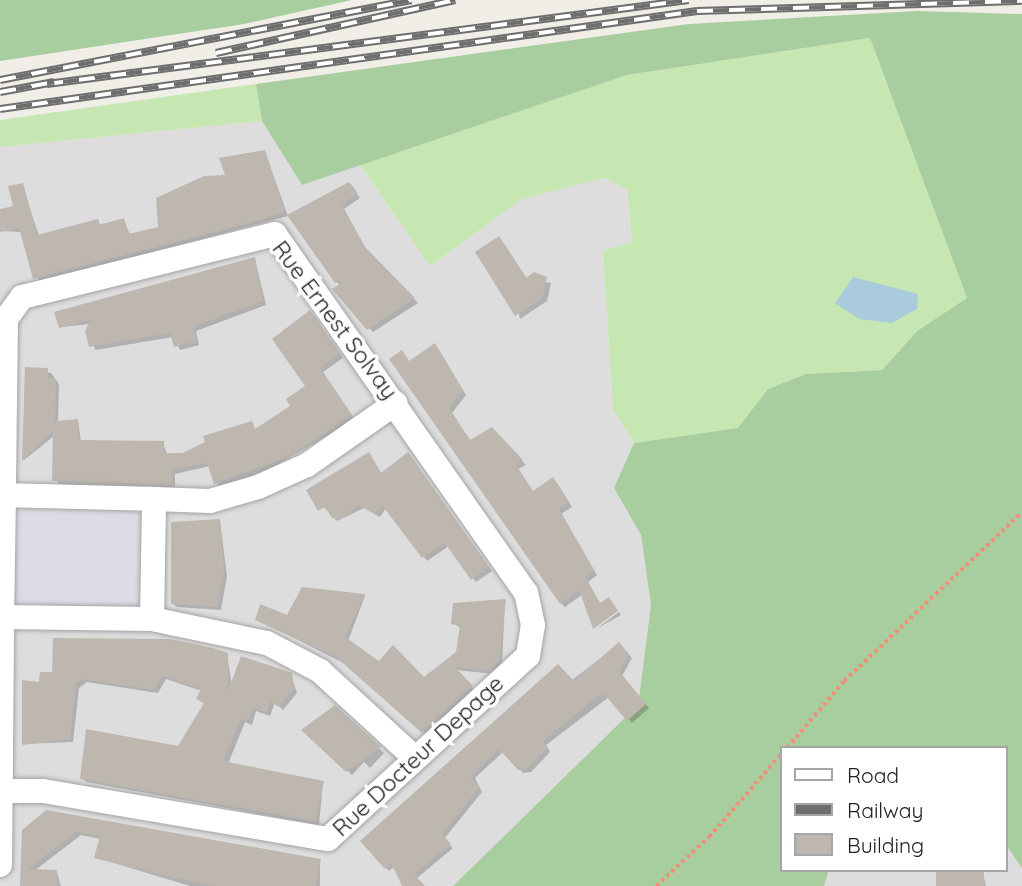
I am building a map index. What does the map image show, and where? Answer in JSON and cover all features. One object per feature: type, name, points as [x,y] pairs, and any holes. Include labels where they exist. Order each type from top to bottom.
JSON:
[{"type":"street","name":"Rue Ernest Solvay","points":[[4,495],[6,319],[22,297],[275,234],[396,403],[533,606]]},
{"type":"street","points":[[0,865],[4,791],[1,568],[4,495],[210,500],[258,487],[307,465],[396,403]]},
{"type":"street","points":[[152,618],[154,499]]},
{"type":"street","name":"Rue Docteur Depage","points":[[4,791],[43,791],[328,839],[528,656],[533,606]]},
{"type":"street","points":[[2,617],[152,618],[239,634],[292,653],[347,691],[415,758]]},
{"type":"path","points":[[789,746],[844,681],[1022,512]]},
{"type":"path","points":[[656,886],[709,837],[780,755]]},
{"type":"shaded area","points":[[262,121],[302,185],[360,165],[430,266],[522,199],[604,178],[627,189],[632,243],[603,251],[613,409],[634,443],[614,488],[641,535],[651,605],[638,705],[453,886],[0,886],[0,147]]},
{"type":"shaded area","points":[[24,510],[139,511],[140,611],[13,605],[13,520]]},
{"type":"shaded area","points":[[1008,848],[1022,868],[1022,886],[824,886],[828,872],[1008,872]]},
{"type":"green space","points":[[0,0],[352,0],[244,24],[0,61]]},
{"type":"green space","points":[[917,11],[1022,14],[1022,868],[1008,848],[1008,746],[780,746],[780,872],[828,872],[824,886],[453,886],[638,705],[651,605],[641,535],[614,488],[634,443],[738,428],[768,389],[806,374],[882,370],[917,331],[967,298],[870,38],[627,75],[302,185],[262,121],[256,84],[689,24]]},
{"type":"green space","points":[[870,38],[967,298],[917,331],[882,370],[806,374],[768,389],[739,428],[634,443],[613,409],[603,251],[632,242],[627,189],[604,178],[522,199],[430,266],[360,165],[627,75]]},
{"type":"green space","points":[[256,84],[262,121],[0,147],[0,120]]},
{"type":"water","points":[[853,277],[918,294],[917,309],[892,323],[859,319],[835,303]]},
{"type":"building","points":[[265,150],[285,212],[254,222],[33,279],[19,228],[0,232],[0,209],[13,206],[8,186],[23,183],[37,235],[98,219],[100,225],[124,218],[129,234],[158,227],[156,198],[204,176],[225,175],[219,158]]},
{"type":"building","points":[[349,182],[358,193],[342,205],[365,247],[415,298],[367,330],[332,289],[343,282],[335,283],[287,215]]},
{"type":"building","points":[[499,236],[526,278],[534,272],[547,277],[543,297],[515,316],[475,252]]},
{"type":"building","points":[[255,257],[263,301],[193,327],[197,341],[174,347],[170,333],[89,347],[85,331],[91,320],[59,328],[54,312]]},
{"type":"building","points":[[310,310],[340,353],[320,368],[352,415],[291,456],[214,484],[207,463],[172,470],[172,485],[52,481],[53,431],[22,461],[25,367],[48,368],[48,379],[56,379],[55,421],[78,419],[78,440],[164,441],[164,453],[183,453],[205,442],[203,436],[252,421],[255,429],[290,406],[286,399],[305,386],[272,339]]},
{"type":"building","points":[[435,343],[463,390],[449,408],[470,440],[492,427],[523,460],[516,465],[533,491],[553,477],[569,502],[559,509],[594,570],[585,577],[600,603],[609,597],[618,611],[593,629],[579,590],[560,604],[389,359],[402,350],[409,361]]},
{"type":"building","points":[[369,452],[381,473],[408,452],[489,567],[471,580],[445,543],[422,558],[382,505],[376,515],[359,505],[341,519],[332,518],[325,507],[318,511],[306,490]]},
{"type":"building","points":[[220,519],[224,571],[217,607],[171,604],[171,522]]},
{"type":"building","points":[[302,587],[365,594],[345,637],[379,661],[393,645],[424,677],[456,652],[460,626],[451,624],[453,603],[506,599],[499,661],[490,671],[455,667],[473,686],[422,733],[336,657],[255,620],[260,604],[287,615]]},
{"type":"building","points":[[53,638],[170,639],[213,648],[228,653],[228,691],[241,656],[292,673],[294,689],[278,707],[271,701],[266,713],[253,708],[248,722],[241,719],[223,761],[324,781],[315,822],[80,779],[86,729],[178,746],[204,703],[196,699],[201,689],[162,676],[154,690],[82,679],[76,684],[70,739],[22,745],[22,680],[39,682],[40,672],[52,672]]},
{"type":"building","points":[[619,642],[629,654],[619,671],[646,704],[627,721],[604,694],[594,699],[543,741],[548,747],[527,769],[518,770],[499,749],[470,777],[480,787],[442,834],[451,844],[414,874],[425,886],[402,886],[391,863],[385,869],[360,841],[558,664],[574,681]]},
{"type":"building","points":[[335,705],[381,747],[346,772],[301,730]]},
{"type":"building","points":[[46,810],[321,859],[316,886],[213,886],[154,873],[94,858],[100,836],[76,832],[28,869],[57,870],[57,886],[20,886],[22,830]]},
{"type":"building","points":[[936,872],[984,872],[984,886],[936,886]]},
{"type":"railway","points":[[0,80],[411,0]]},
{"type":"railway","points":[[216,53],[455,0]]},
{"type":"railway","points":[[47,84],[689,0]]},
{"type":"railway","points":[[0,109],[697,11],[1022,1]]},
{"type":"railway","points":[[0,92],[54,82]]}]
